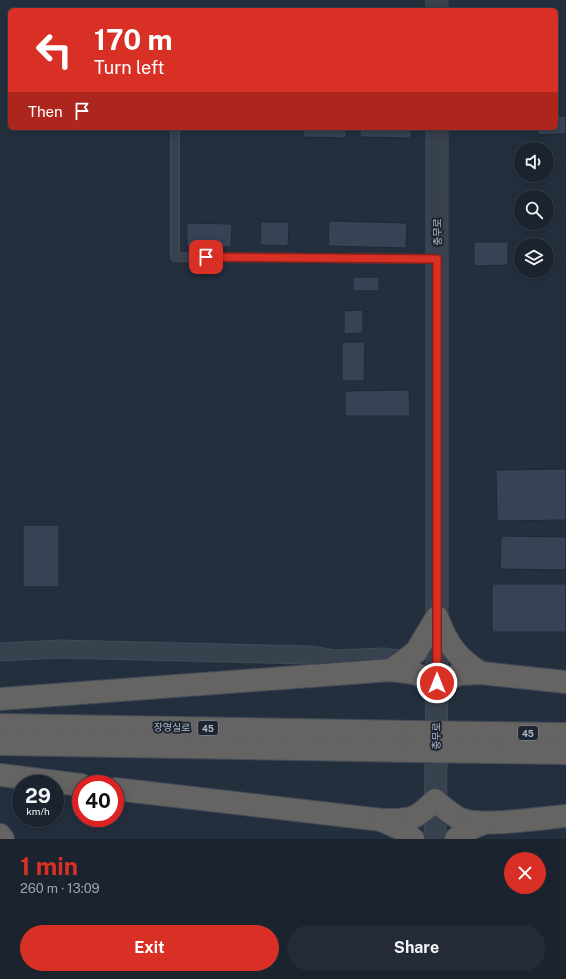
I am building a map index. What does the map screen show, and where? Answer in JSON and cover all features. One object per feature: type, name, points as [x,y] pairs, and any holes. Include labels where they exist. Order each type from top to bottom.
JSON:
[{"type":"highway","points":[[0,699],[397,665],[416,652],[437,617]]},
{"type":"highway","points":[[437,617],[450,645],[463,662],[481,673]]},
{"type":"highway","points":[[397,665],[437,683],[460,674],[481,673],[566,682]]},
{"type":"highway","name":"장영실로","points":[[0,724],[415,741]]},
{"type":"highway","name":"45","points":[[415,741],[489,742],[566,734]]},
{"type":"highway","name":"장영실로","points":[[0,744],[415,741]]},
{"type":"highway","name":"45","points":[[489,742],[566,753]]},
{"type":"highway","points":[[0,775],[72,784]]},
{"type":"highway","points":[[124,790],[382,820],[410,820],[416,817],[435,800],[451,814],[465,820],[484,823],[566,816]]},
{"type":"highway","points":[[382,820],[401,829],[413,839]]},
{"type":"highway","points":[[456,839],[467,830],[484,823]]},
{"type":"highway","points":[[0,835],[3,839]]},
{"type":"street","name":"충무로","points":[[435,839],[437,683],[437,130]]},
{"type":"street","points":[[0,652],[67,649],[310,655],[335,659],[384,657],[397,665]]},
{"type":"lane","points":[[175,130],[175,257],[437,259]]},
{"type":"building","points":[[558,116],[566,116],[566,134],[538,135],[538,130],[558,130]]},
{"type":"building","points":[[304,130],[346,130],[346,138],[303,137]]},
{"type":"building","points":[[360,130],[411,130],[411,138],[360,137]]},
{"type":"building","points":[[329,221],[407,223],[406,248],[328,246]]},
{"type":"building","points":[[261,222],[289,222],[288,246],[260,245]]},
{"type":"building","points":[[187,223],[232,224],[231,247],[187,247]]},
{"type":"building","points":[[474,242],[508,242],[508,265],[474,266]]},
{"type":"building","points":[[353,277],[379,277],[379,291],[353,291]]},
{"type":"building","points":[[363,310],[363,333],[344,334],[344,311]]},
{"type":"building","points":[[342,342],[365,342],[364,381],[342,381]]},
{"type":"building","points":[[409,390],[410,416],[345,416],[345,391]]},
{"type":"building","points":[[566,469],[566,520],[497,521],[496,470]]},
{"type":"building","points":[[23,525],[59,525],[59,587],[23,587]]},
{"type":"building","points":[[501,536],[566,537],[566,570],[500,569]]},
{"type":"building","points":[[492,584],[566,584],[566,632],[492,632]]},
{"type":"route","points":[[206,257],[437,259],[437,683]]}]
